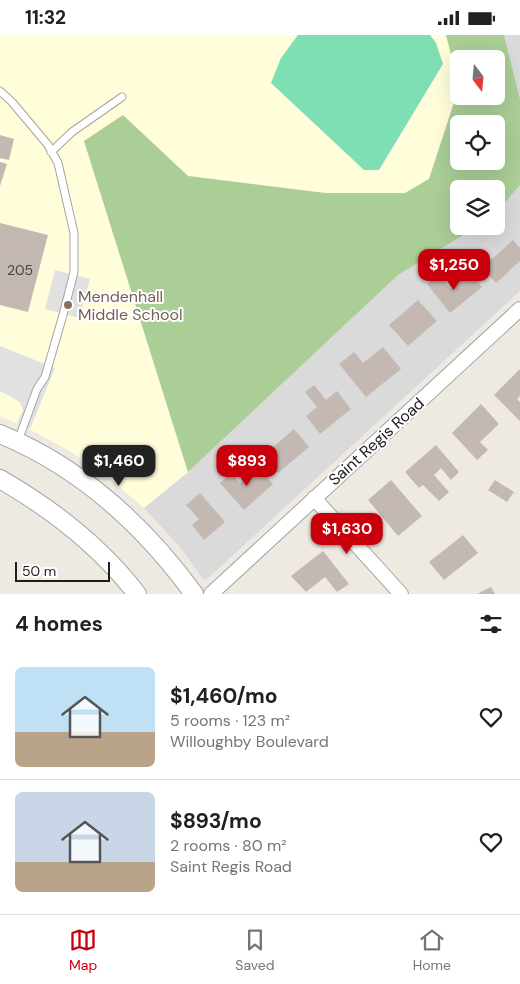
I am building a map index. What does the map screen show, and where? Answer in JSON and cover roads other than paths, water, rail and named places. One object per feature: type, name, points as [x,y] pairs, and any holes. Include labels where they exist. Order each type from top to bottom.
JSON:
[{"type":"street","name":"Saint Regis Road","points":[[211,594],[520,309]]},
{"type":"street","points":[[0,434],[18,441],[89,484],[119,508],[144,533],[194,594]]},
{"type":"street","points":[[0,479],[46,507],[95,547],[120,571],[137,594]]},
{"type":"street","points":[[314,498],[401,594]]},
{"type":"lane","points":[[0,91],[52,152],[58,163],[74,233],[74,272],[45,377],[36,389],[18,441]]},
{"type":"lane","points":[[52,152],[72,132],[122,97]]},
{"type":"place","name":"Mendenhall Middle School","points":[[68,305]]}]
